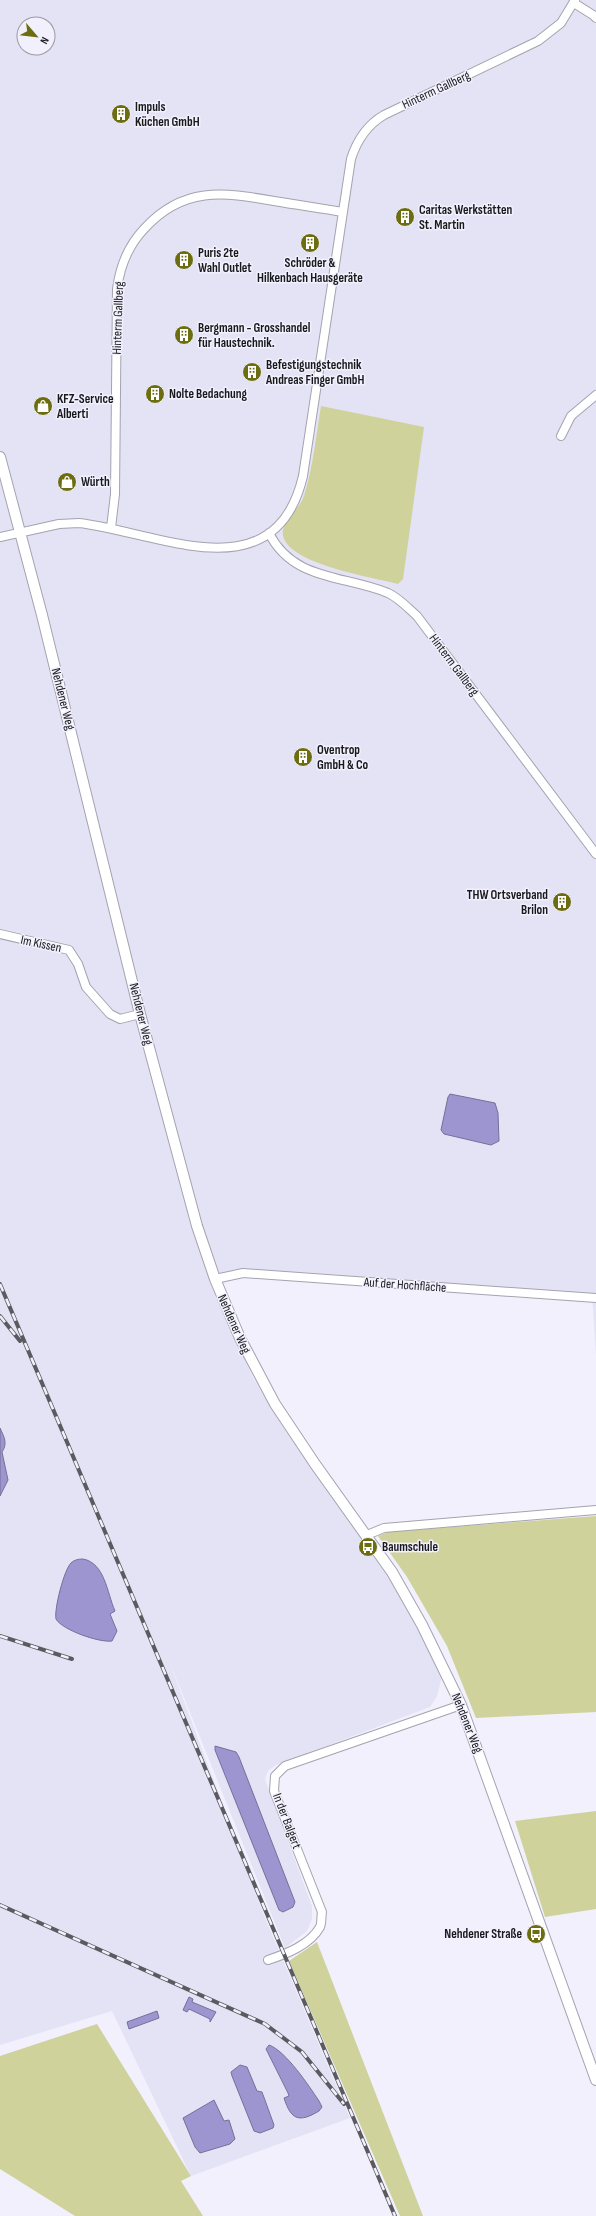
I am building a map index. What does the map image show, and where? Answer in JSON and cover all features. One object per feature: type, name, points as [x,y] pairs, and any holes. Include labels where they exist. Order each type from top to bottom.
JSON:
[{"type":"street","points":[[574,2],[593,14],[596,18]]},
{"type":"street","name":"Hinterm Gallberg","points":[[19,532],[68,523],[111,528],[198,548],[214,549],[246,545],[269,534],[290,511],[297,497],[303,476],[352,154],[361,136],[372,123],[395,109],[534,43],[556,28],[574,2]]},
{"type":"street","name":"Hinterm Gallberg","points":[[111,528],[115,494],[117,289],[121,267],[132,244],[151,222],[161,214],[182,202],[208,194],[233,194],[344,212]]},
{"type":"street","points":[[561,436],[571,416],[596,395]]},
{"type":"street","name":"Nehdener Weg","points":[[0,457],[42,615],[140,1014],[197,1226],[214,1279],[240,1338],[275,1404],[315,1464],[367,1535],[412,1607],[461,1705],[596,2080]]},
{"type":"street","points":[[0,537],[19,532]]},
{"type":"street","name":"Hinterm Gallberg","points":[[269,534],[276,548],[290,560],[306,570],[389,594],[417,616],[596,854]]},
{"type":"street","name":"Im Kissen","points":[[0,934],[69,950],[78,964],[86,987],[110,1014],[120,1019],[140,1014]]},
{"type":"street","name":"Auf der Hochfläche","points":[[214,1279],[243,1273],[596,1298]]},
{"type":"street","points":[[367,1535],[384,1528],[596,1510]]},
{"type":"street","name":"In der Balgert","points":[[268,1960],[284,1954],[312,1938],[320,1926],[322,1912],[274,1791],[275,1776],[285,1766],[461,1705]]},
{"type":"shaded area","points":[[0,0],[596,0],[596,1354],[592,1295],[317,1273],[235,1269],[214,1287],[253,1378],[287,1433],[366,1540],[412,1611],[442,1676],[437,1696],[430,1707],[276,1765],[268,1771],[265,1779],[312,1906],[312,1919],[307,1931],[285,1948],[168,1658],[263,1913],[350,2118],[191,2176],[112,2011],[0,2045]]},
{"type":"shaded area","points":[[450,1094],[495,1103],[498,1113],[499,1141],[491,1145],[444,1134],[441,1130],[448,1097]]},
{"type":"shaded area","points":[[0,1428],[5,1440],[5,1446],[2,1452],[8,1480],[0,1496]]},
{"type":"shaded area","points":[[83,1559],[96,1566],[101,1572],[107,1588],[115,1611],[110,1614],[117,1631],[112,1641],[99,1640],[82,1635],[66,1627],[56,1619],[58,1599],[65,1573],[72,1562]]},
{"type":"shaded area","points":[[215,1746],[236,1752],[239,1757],[295,1902],[293,1907],[283,1912],[279,1910],[215,1750]]},
{"type":"shaded area","points":[[189,1997],[193,1999],[192,2002],[216,2012],[210,2022],[210,2019],[189,2009],[187,2012],[183,2010]]},
{"type":"shaded area","points":[[157,2011],[159,2018],[129,2029],[127,2022]]},
{"type":"shaded area","points":[[269,2045],[283,2054],[303,2078],[322,2107],[319,2111],[301,2118],[293,2115],[284,2098],[289,2096],[288,2093],[266,2049]]},
{"type":"shaded area","points":[[240,2065],[247,2067],[257,2091],[262,2092],[274,2125],[273,2128],[260,2133],[254,2131],[231,2072]]},
{"type":"shaded area","points":[[214,2100],[224,2121],[229,2120],[235,2139],[230,2144],[200,2153],[195,2147],[183,2118]]},
{"type":"green space","points":[[321,406],[424,427],[403,579],[398,584],[350,573],[311,560],[295,552],[285,542],[283,530],[302,500],[307,485]]},
{"type":"green space","points":[[596,1516],[596,1712],[476,1718],[447,1646],[407,1577],[378,1536],[388,1532]]},
{"type":"green space","points":[[596,1811],[596,1909],[545,1917],[515,1821]]},
{"type":"green space","points":[[317,1942],[423,2216],[400,2216],[289,1961]]},
{"type":"green space","points":[[97,2024],[191,2176],[181,2181],[203,2216],[75,2216],[0,2169],[0,2056]]},
{"type":"railway","points":[[0,1284],[395,2216]]},
{"type":"railway","points":[[0,1316],[20,1341]]},
{"type":"railway","points":[[0,1636],[72,1659]]},
{"type":"railway","points":[[0,1905],[265,2024],[302,2052],[344,2104]]},
{"type":"place","name":"Impuls Küchen GmbH","points":[[121,114]]},
{"type":"place","name":"Caritas Werkstätten St. Martin","points":[[405,217]]},
{"type":"place","name":"Schröder & Hilkenbach Hausgeräte","points":[[310,243]]},
{"type":"place","name":"Puris 2te Wahl Outlet","points":[[184,260]]},
{"type":"place","name":"Bergmann - Grosshandel für Haustechnik.","points":[[184,335]]},
{"type":"place","name":"Befestigungstechnik Andreas Finger GmbH","points":[[252,372]]},
{"type":"place","name":"Nolte Bedachung","points":[[155,394]]},
{"type":"place","name":"KFZ-Service Alberti","points":[[43,406]]},
{"type":"place","name":"Würth","points":[[67,482]]},
{"type":"place","name":"Oventrop GmbH & Co","points":[[303,757]]},
{"type":"place","name":"THW Ortsverband Brilon","points":[[562,902]]},
{"type":"place","name":"Baumschule","points":[[368,1547]]},
{"type":"place","name":"Nehdener Straße","points":[[536,1934]]}]
